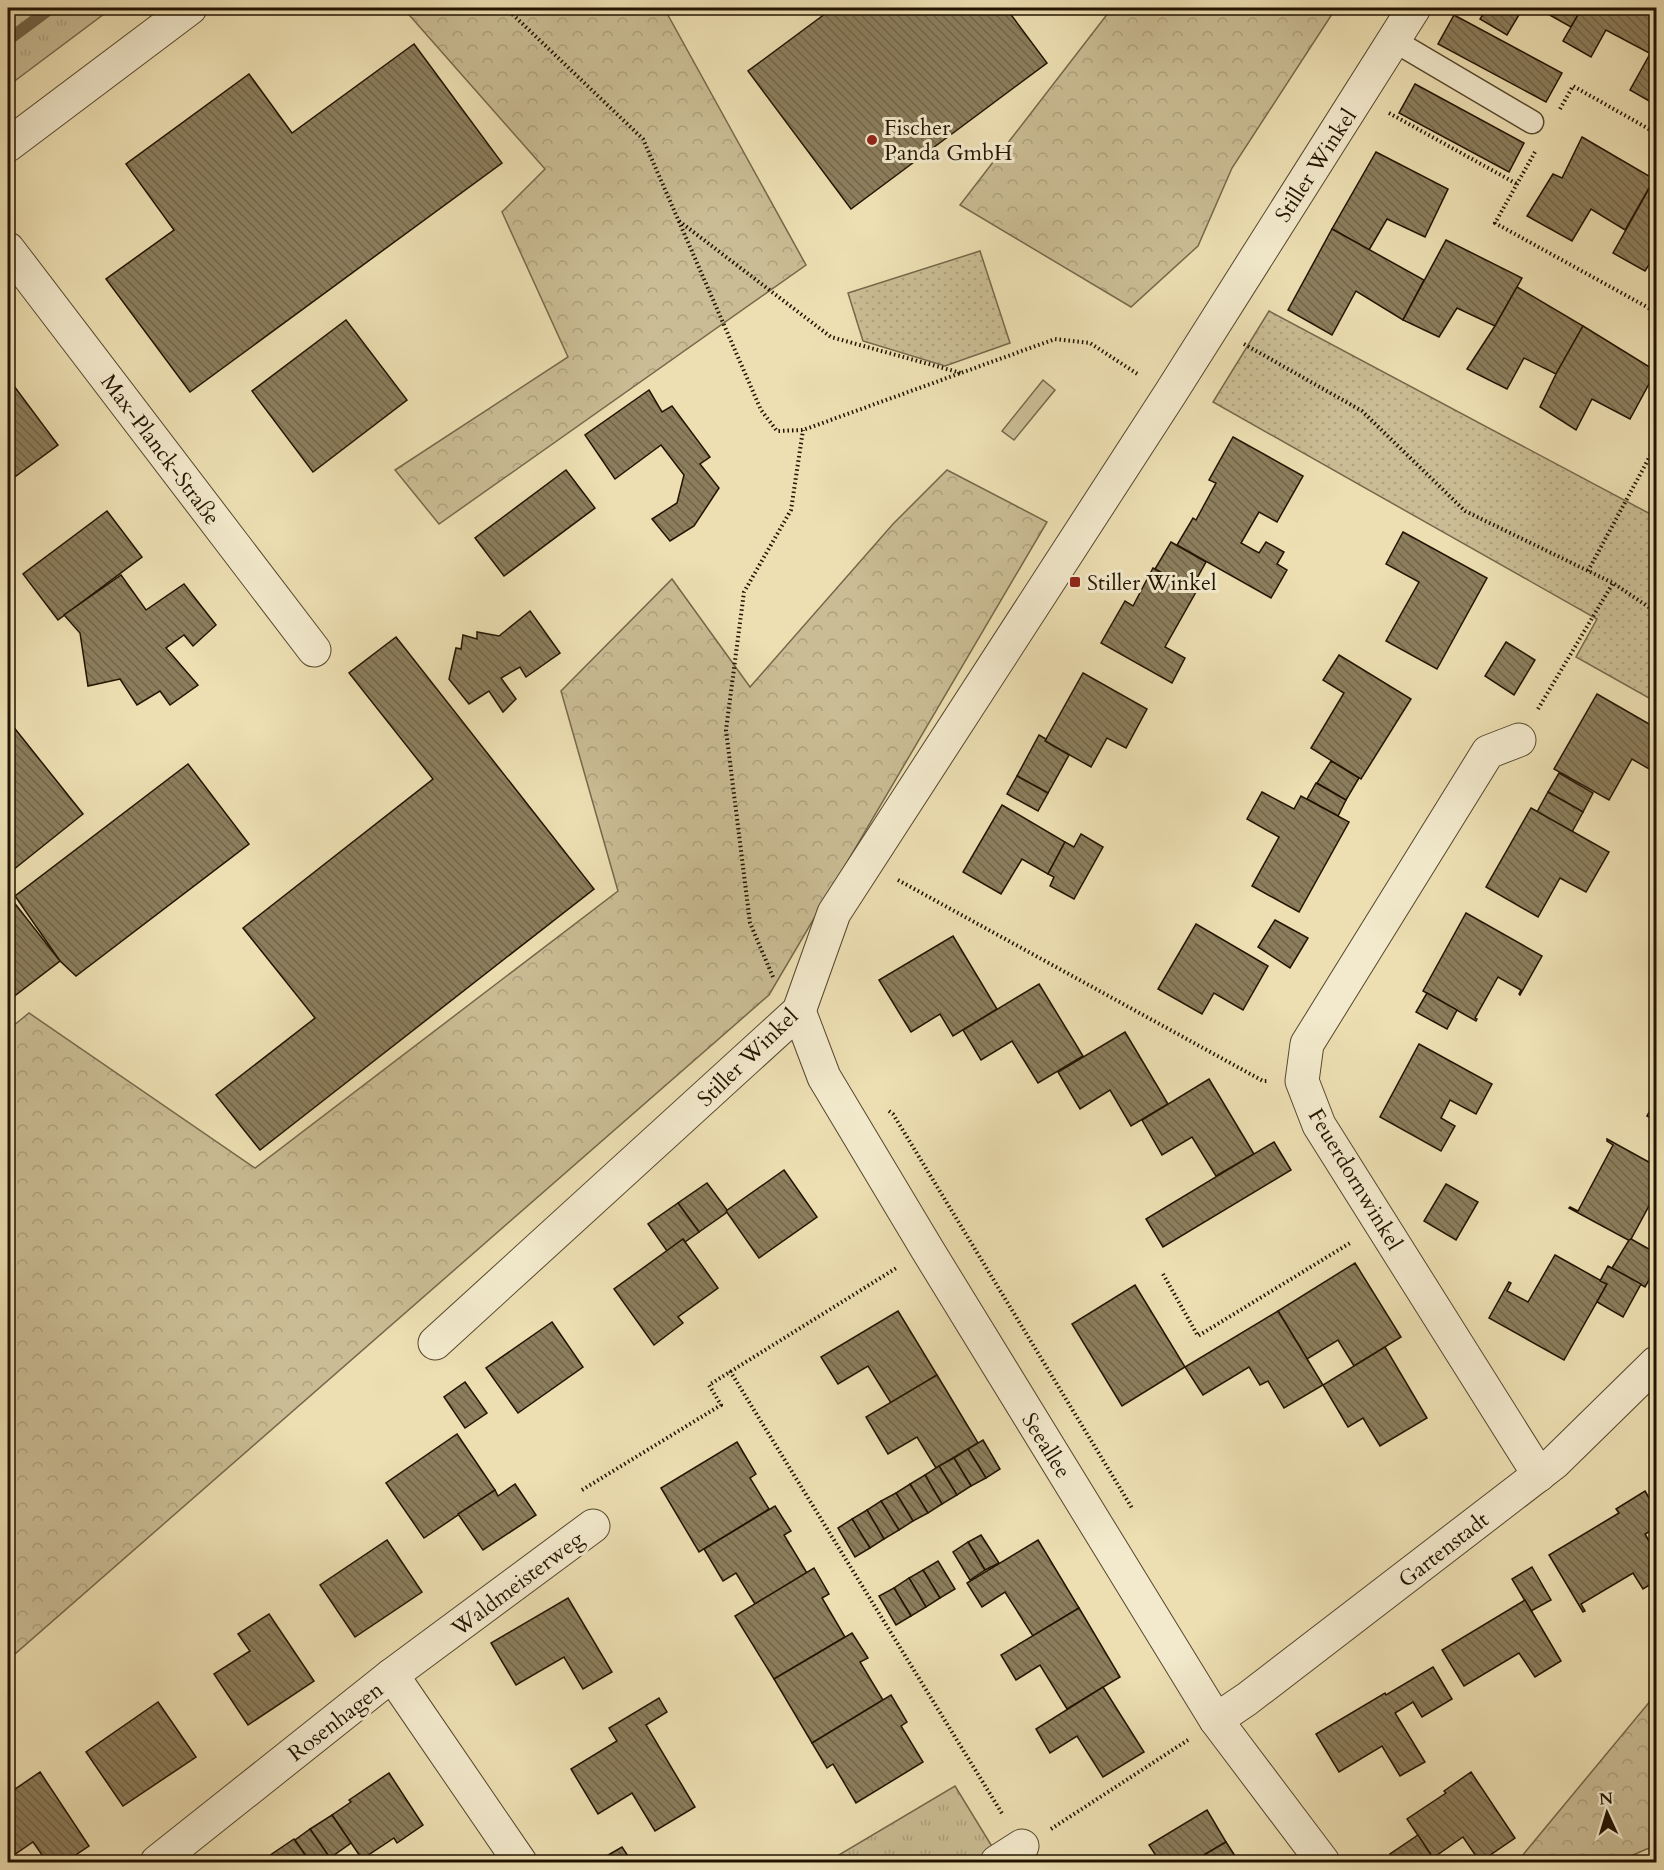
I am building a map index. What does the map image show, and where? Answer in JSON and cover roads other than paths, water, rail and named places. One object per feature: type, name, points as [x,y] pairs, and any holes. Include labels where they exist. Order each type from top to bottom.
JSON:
[{"type":"street","points":[[8,145],[190,8]]},
{"type":"street","name":"Stiller Winkel","points":[[435,1343],[795,1015],[834,913],[1170,394],[1414,8]]},
{"type":"street","name":"Max-Planck-Straße","points":[[8,249],[314,650]]},
{"type":"street","name":"Feuerdornwinkel","points":[[1519,740],[1488,752],[1307,1044],[1302,1081],[1319,1125],[1539,1475]]},
{"type":"street","name":"Seeallee","points":[[795,1015],[824,1077],[1216,1720],[1323,1863]]},
{"type":"street","name":"Gartenstadt","points":[[1216,1720],[1248,1699],[1554,1463],[1656,1363]]},
{"type":"street","name":"Waldmeisterweg","points":[[392,1676],[593,1526]]},
{"type":"street","name":"Rosenhagen","points":[[157,1863],[392,1676],[520,1863]]},
{"type":"lane","points":[[1393,40],[1532,123]]},
{"type":"waterway","points":[[8,40],[51,8]]},
{"type":"place","name":"Fischer Panda GmbH","points":[[872,140]]},
{"type":"place","name":"Stiller Winkel","points":[[1075,582]]}]
